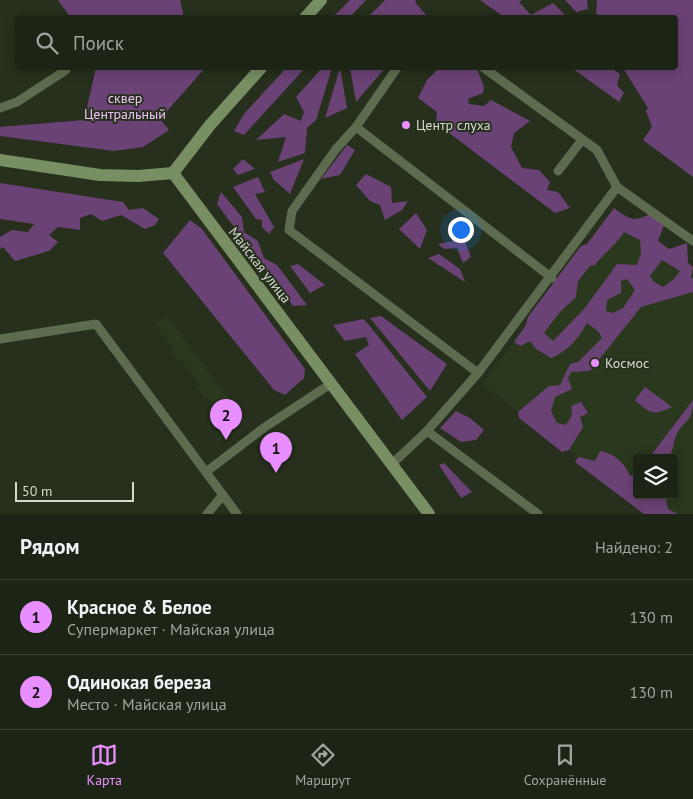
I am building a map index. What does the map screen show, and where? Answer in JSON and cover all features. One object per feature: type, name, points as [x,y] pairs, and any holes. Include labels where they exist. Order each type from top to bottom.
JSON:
[{"type":"main road","points":[[308,15],[321,0]]},
{"type":"main road","points":[[0,160],[100,175],[138,176],[173,173],[210,125],[259,70]]},
{"type":"main road","name":"Майская улица","points":[[173,173],[429,514]]},
{"type":"lane","points":[[0,108],[17,102],[66,70]]},
{"type":"lane","points":[[396,70],[356,127],[336,149],[292,211],[289,230],[478,373]]},
{"type":"lane","points":[[487,70],[597,150],[617,187],[693,240]]},
{"type":"lane","points":[[356,127],[552,278]]},
{"type":"lane","points":[[558,171],[582,140]]},
{"type":"lane","points":[[392,464],[427,431],[478,373],[552,278],[617,187]]},
{"type":"lane","points":[[0,339],[96,324],[237,514]]},
{"type":"lane","points":[[206,472],[266,427],[332,383]]},
{"type":"lane","points":[[427,431],[538,514]]},
{"type":"lane","points":[[207,514],[223,495]]},
{"type":"shaded area","name":"Космос","points":[[614,208],[693,267],[693,514],[653,514],[633,499],[678,499],[678,454],[633,454],[633,499],[482,384]]},
{"type":"shaded area","points":[[167,316],[245,420],[218,440],[216,438],[230,427],[207,397],[205,398],[196,387],[199,384],[181,360],[179,362],[170,351],[173,349],[155,325]]},
{"type":"green space","points":[[58,0],[180,0],[184,15],[69,15]]},
{"type":"green space","points":[[350,0],[366,0],[352,15],[335,15]]},
{"type":"green space","points":[[385,0],[416,0],[415,2],[426,15],[370,15]]},
{"type":"green space","points":[[480,0],[522,0],[519,2],[531,15],[501,15]]},
{"type":"green space","points":[[565,0],[587,0],[588,9],[576,12]]},
{"type":"green space","points":[[597,0],[693,0],[693,177],[643,140],[652,127],[646,111],[648,108],[624,70],[678,70],[678,15],[598,15],[596,13]]},
{"type":"green space","points":[[553,3],[565,15],[531,15]]},
{"type":"green space","name":"сквер Центральный","points":[[96,70],[203,70],[160,119],[169,130],[143,147],[114,151],[0,136],[0,127],[84,120]]},
{"type":"green space","points":[[284,70],[303,70],[244,135],[234,131],[244,114]]},
{"type":"green space","points":[[320,70],[331,70],[316,120],[307,128],[305,153],[278,162],[286,137],[256,140],[284,114],[301,121],[304,112],[296,97]]},
{"type":"green space","points":[[339,70],[340,70],[347,108],[325,118]]},
{"type":"green space","points":[[350,70],[383,70],[356,102]]},
{"type":"green space","points":[[437,70],[478,70],[484,87],[483,93],[468,99],[469,104],[484,106],[491,100],[530,121],[514,133],[511,147],[522,168],[539,170],[550,182],[547,190],[558,192],[570,208],[555,213],[436,123],[437,112],[418,98],[427,80]]},
{"type":"green space","points":[[575,70],[614,70],[620,74],[617,85],[624,93],[619,102]]},
{"type":"green space","points":[[347,145],[355,150],[340,175],[321,179]]},
{"type":"green space","points":[[243,159],[255,169],[238,175],[233,169]]},
{"type":"green space","points":[[304,159],[290,194],[274,180],[270,172]]},
{"type":"green space","points":[[366,174],[391,187],[392,203],[408,201],[402,210],[385,220],[380,205],[370,201],[356,185]]},
{"type":"green space","points":[[258,177],[265,192],[255,194],[274,227],[269,234],[262,227],[262,220],[256,219],[233,187]]},
{"type":"green space","points":[[0,183],[123,202],[129,210],[143,208],[159,219],[155,225],[145,229],[121,215],[102,221],[91,214],[80,218],[80,230],[58,227],[49,235],[58,242],[49,251],[15,261],[3,247],[0,249],[0,237],[12,230],[28,232],[34,224],[0,219]]},
{"type":"green space","points":[[221,192],[242,217],[244,232],[258,241],[264,258],[277,265],[307,305],[293,306],[217,204]]},
{"type":"green space","points":[[614,208],[623,215],[635,219],[650,213],[664,225],[658,241],[669,249],[687,243],[688,263],[693,267],[691,278],[693,278],[693,292],[641,307],[590,371],[571,372],[568,378],[572,389],[555,397],[551,411],[557,423],[566,425],[572,415],[571,406],[581,402],[588,413],[580,417],[583,427],[569,450],[562,452],[519,418],[518,412],[549,386],[560,385],[570,364],[578,362],[602,338],[598,331],[587,323],[572,344],[551,358],[536,349],[530,341],[521,346],[514,342],[526,325],[528,317],[581,246],[587,244]],"holes":[[[624,232],[640,240],[641,253],[637,265],[617,264],[585,308],[553,341],[544,333],[559,313],[576,297],[578,281],[590,266],[595,265]],[[662,260],[680,271],[674,279],[663,287],[653,281],[650,276]],[[627,279],[635,290],[623,308],[613,313],[606,311],[607,300],[621,293],[621,281]]]},
{"type":"green space","points":[[416,213],[427,230],[420,249],[399,229]]},
{"type":"green space","points":[[190,220],[202,229],[305,369],[304,378],[285,395],[274,390],[163,253]]},
{"type":"green space","points":[[464,239],[471,257],[463,263],[457,248],[444,249],[438,244]]},
{"type":"green space","points":[[439,254],[460,269],[465,282],[428,258]]},
{"type":"green space","points":[[298,264],[325,285],[310,293],[290,266]]},
{"type":"green space","points":[[381,316],[447,364],[430,391],[370,318]]},
{"type":"green space","points":[[364,319],[427,397],[402,420],[355,354],[369,345],[366,337],[345,341],[333,325]]},
{"type":"green space","points":[[645,387],[672,407],[660,412],[648,411],[635,400]]},
{"type":"green space","points":[[693,400],[690,417],[679,430],[670,454],[652,454]]},
{"type":"green space","points":[[456,411],[470,418],[484,430],[476,440],[461,442],[440,428]]},
{"type":"green space","points":[[600,451],[618,459],[630,476],[633,475],[633,499],[666,499],[668,509],[678,514],[644,514],[575,462],[578,457],[595,461]]},
{"type":"green space","points":[[444,463],[472,492],[461,498],[439,465]]},
{"type":"place","name":"Центр слуха","points":[[406,125]]},
{"type":"place","name":"Космос","points":[[595,363]]},
{"type":"place","name":"Одинокая береза","points":[[226,440]]},
{"type":"place","name":"Красное & Белое","points":[[276,473]]}]
